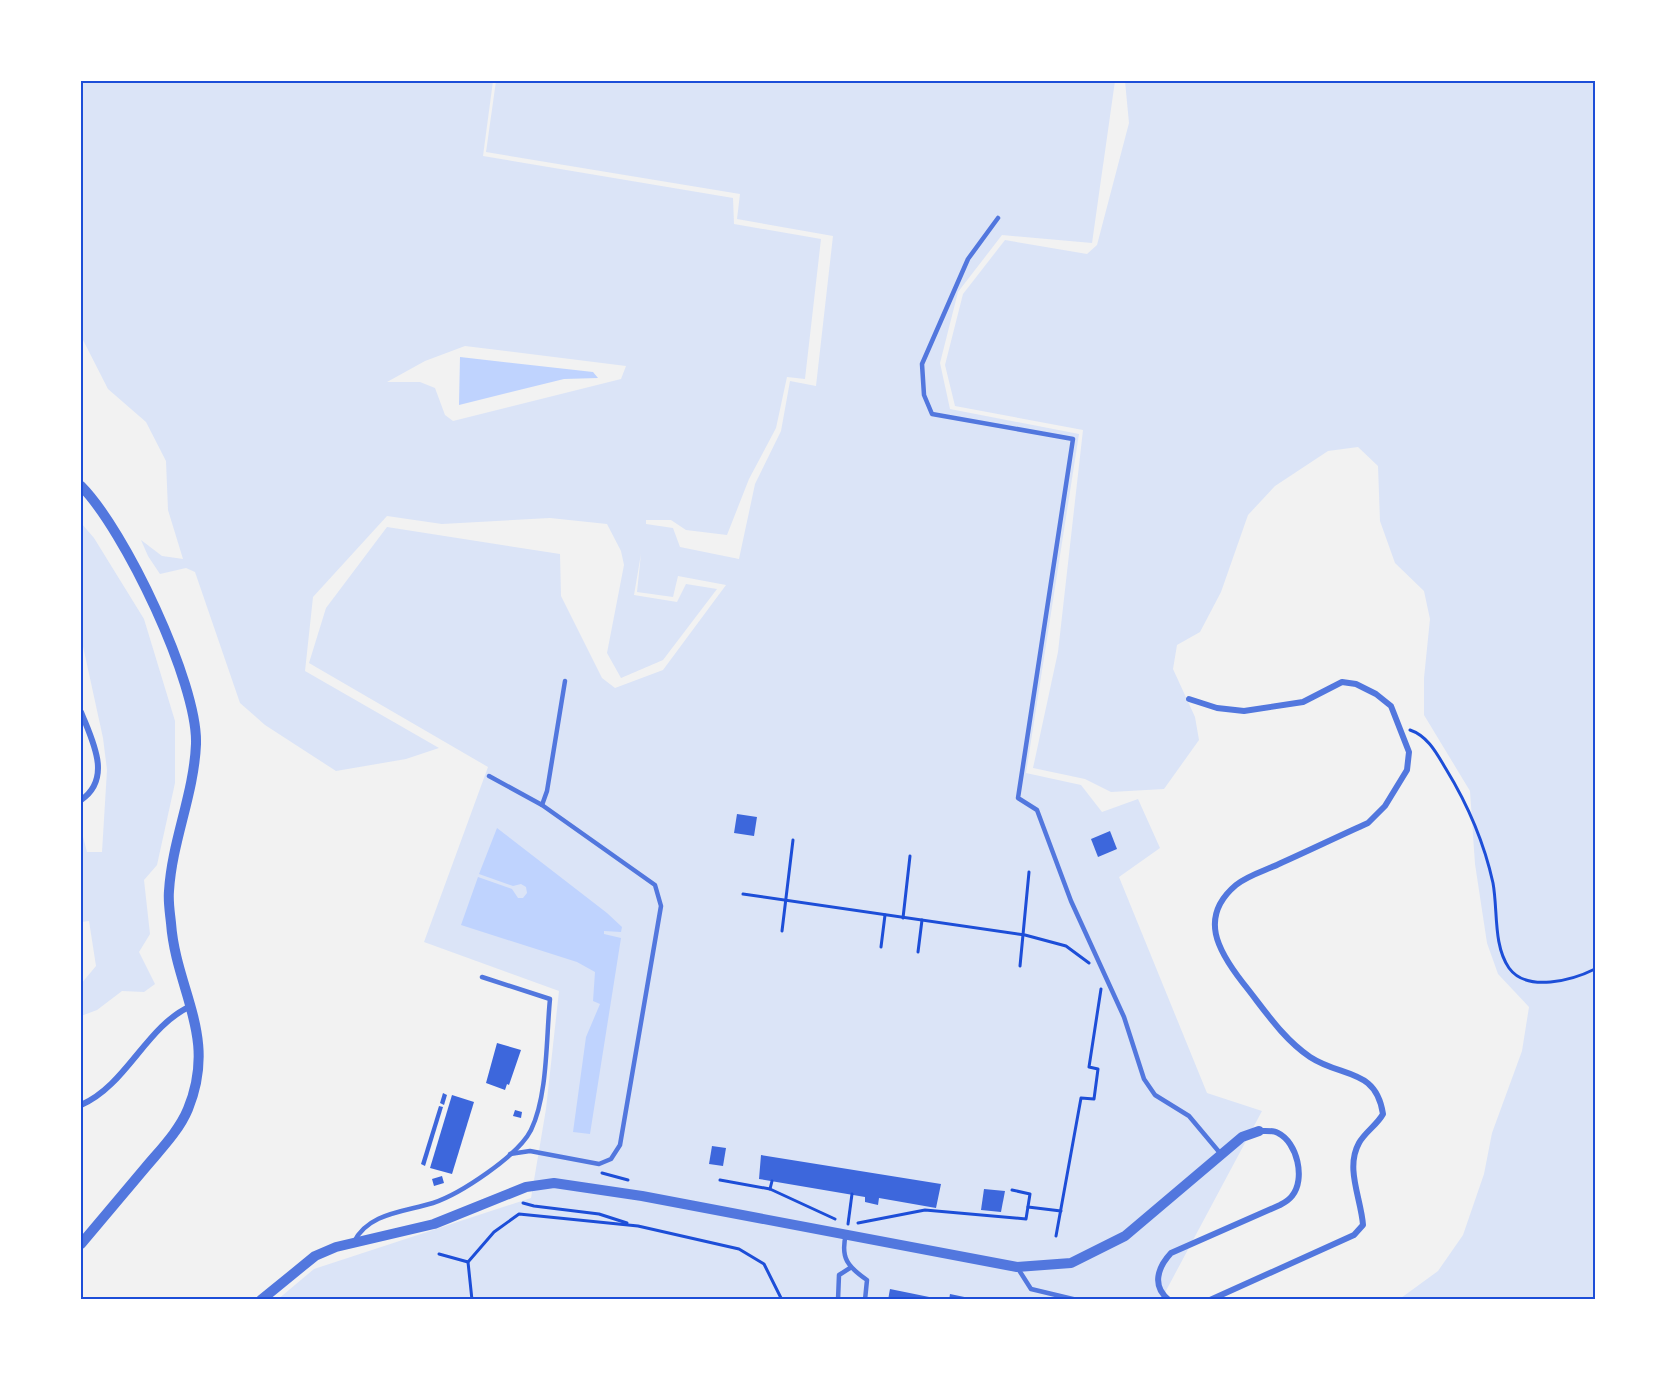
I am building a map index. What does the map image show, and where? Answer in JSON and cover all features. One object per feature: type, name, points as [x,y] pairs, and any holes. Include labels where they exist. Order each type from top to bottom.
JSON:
[{"type":"street","points":[[81,486],[113,527],[135,565],[189,697],[196,742],[191,788],[169,892],[172,933],[198,1029],[198,1073],[188,1110],[170,1139],[81,1245]]},
{"type":"street","points":[[1189,699],[1217,708],[1244,711],[1303,702],[1342,682],[1356,684],[1376,694],[1391,706],[1409,752],[1407,770],[1385,806],[1368,823],[1238,883],[1220,901],[1215,921],[1216,939],[1224,959],[1291,1044],[1313,1059],[1373,1085],[1381,1100],[1383,1114],[1377,1126],[1360,1141],[1353,1158],[1363,1225],[1354,1235],[1210,1300]]},
{"type":"street","points":[[81,712],[97,749],[98,772],[91,793],[81,800]]},
{"type":"street","points":[[81,1105],[107,1088],[168,1022],[180,1011],[192,1006]]},
{"type":"street","points":[[261,1300],[315,1256],[354,1242],[434,1224],[526,1187],[554,1183],[847,1230],[1017,1267],[1071,1263],[1125,1236],[1242,1137],[1259,1131],[1276,1132],[1289,1141],[1299,1169],[1298,1184],[1292,1197],[1280,1205],[1171,1252],[1162,1263],[1158,1273],[1159,1286],[1169,1300]]},
{"type":"lane","points":[[998,218],[968,259],[922,364],[924,395],[932,414],[1073,439],[1018,798],[1037,810],[1071,901],[1124,1017],[1144,1079],[1155,1095],[1189,1116],[1222,1155]]},
{"type":"lane","points":[[542,805],[547,791],[565,681]]},
{"type":"lane","points":[[489,776],[542,805],[654,885],[661,906],[620,1145],[611,1158],[599,1164],[530,1151],[510,1154]]},
{"type":"lane","points":[[354,1242],[360,1229],[375,1220],[435,1202],[463,1188],[510,1154],[529,1133],[537,1117],[550,999],[482,977]]},
{"type":"lane","points":[[847,1230],[843,1246],[849,1268],[867,1280],[865,1300]]},
{"type":"lane","points":[[1017,1267],[1031,1289],[1077,1300]]},
{"type":"lane","points":[[838,1300],[840,1275],[849,1268]]},
{"type":"path","points":[[1401,729],[1413,730],[1430,744],[1456,786],[1479,832],[1493,884],[1501,950],[1510,969],[1526,980],[1551,983],[1595,969]]},
{"type":"path","points":[[782,932],[793,840]]},
{"type":"path","points":[[903,918],[910,856]]},
{"type":"path","points":[[1020,966],[1025,934],[1029,872]]},
{"type":"path","points":[[744,894],[1025,934],[1066,946],[1095,967]]},
{"type":"path","points":[[881,946],[885,915]]},
{"type":"path","points":[[918,952],[922,920]]},
{"type":"path","points":[[1056,1236],[1081,1098],[1094,1099],[1098,1069],[1089,1067],[1102,983]]},
{"type":"path","points":[[601,1173],[622,1177],[640,1186],[642,1196]]},
{"type":"path","points":[[720,1180],[770,1189],[847,1230],[925,1208],[1026,1219],[1030,1194],[1012,1190]]},
{"type":"path","points":[[770,1189],[772,1181]]},
{"type":"path","points":[[847,1230],[852,1194]]},
{"type":"path","points":[[512,1207],[534,1200]]},
{"type":"path","points":[[523,1203],[599,1214],[634,1226]]},
{"type":"path","points":[[1028,1207],[1060,1211]]},
{"type":"path","points":[[472,1300],[468,1262],[494,1232],[519,1214],[634,1226],[739,1249],[764,1264],[782,1300]]},
{"type":"path","points":[[439,1254],[468,1262]]},
{"type":"shaded area","points":[[81,81],[493,81],[483,156],[733,198],[734,224],[821,239],[805,379],[787,377],[776,428],[749,479],[727,535],[686,530],[671,520],[646,520],[646,524],[673,528],[680,547],[739,559],[755,484],[781,431],[790,381],[816,386],[833,236],[737,219],[740,194],[486,152],[496,81],[1115,81],[1092,243],[1002,235],[958,292],[940,363],[950,409],[1079,434],[1026,773],[1081,785],[1102,812],[1138,799],[1160,848],[1119,877],[1207,1093],[1262,1111],[1161,1300],[277,1300],[314,1269],[531,1198],[546,1109],[559,991],[424,942],[488,767],[309,663],[326,608],[387,527],[560,554],[561,596],[602,678],[615,688],[663,670],[726,585],[678,576],[673,597],[637,592],[641,554],[634,595],[677,602],[686,584],[717,589],[663,660],[621,678],[607,653],[624,565],[621,551],[607,524],[550,518],[442,524],[387,516],[313,597],[305,671],[439,748],[406,759],[336,771],[265,725],[240,703],[195,572],[186,568],[160,574],[148,556],[141,540],[162,556],[183,559],[168,510],[166,461],[146,422],[108,389],[83,340],[81,325]],"holes":[[[465,346],[626,366],[621,379],[453,421],[445,415],[435,388],[420,382],[387,382],[425,361]]]},
{"type":"shaded area","points":[[1125,81],[1595,81],[1595,1300],[1392,1300],[1401,1298],[1438,1271],[1463,1235],[1484,1174],[1492,1133],[1522,1051],[1529,1007],[1498,974],[1487,943],[1475,864],[1470,791],[1424,715],[1424,678],[1430,619],[1424,591],[1395,563],[1380,521],[1378,466],[1358,447],[1328,451],[1275,486],[1248,515],[1221,592],[1200,632],[1177,645],[1173,669],[1195,717],[1199,740],[1164,789],[1111,792],[1085,779],[1033,768],[1058,652],[1083,430],[955,406],[945,365],[963,294],[1005,240],[1087,254],[1097,245],[1129,123]]},
{"type":"shaded area","points":[[81,523],[94,538],[144,619],[175,721],[175,783],[157,865],[144,880],[150,934],[139,952],[155,984],[144,992],[122,991],[97,1010],[81,1016],[81,984],[96,966],[89,921],[81,922],[81,829],[87,852],[102,852],[107,770],[103,738],[81,637]]},
{"type":"water","points":[[460,357],[593,372],[598,378],[564,379],[459,405]]},
{"type":"water","points":[[497,828],[622,927],[621,932],[604,931],[604,934],[621,938],[590,1134],[573,1132],[586,1037],[600,1004],[593,1001],[595,972],[577,962],[461,925],[478,877],[512,889],[518,898],[523,898],[527,893],[526,887],[521,884],[513,886],[479,874]]},
{"type":"building","points":[[737,814],[757,817],[754,836],[734,833]]},
{"type":"building","points":[[1110,831],[1117,849],[1098,857],[1091,839]]},
{"type":"building","points":[[497,1043],[521,1050],[509,1085],[507,1084],[505,1090],[486,1083]]},
{"type":"building","points":[[443,1093],[447,1095],[444,1105],[440,1103]]},
{"type":"building","points":[[452,1095],[474,1102],[452,1174],[430,1168]]},
{"type":"building","points":[[439,1106],[443,1107],[425,1166],[421,1164]]},
{"type":"building","points":[[515,1110],[522,1112],[521,1118],[513,1116]]},
{"type":"building","points":[[712,1146],[726,1148],[723,1166],[709,1164]]},
{"type":"building","points":[[761,1155],[941,1184],[936,1208],[879,1198],[878,1205],[865,1202],[865,1197],[759,1179]]},
{"type":"building","points":[[442,1176],[444,1183],[434,1186],[432,1179]]},
{"type":"building","points":[[984,1189],[1005,1191],[1001,1212],[981,1210]]},
{"type":"building","points":[[890,1289],[939,1299],[888,1300]]},
{"type":"building","points":[[950,1294],[974,1299],[974,1300],[949,1300]]}]
